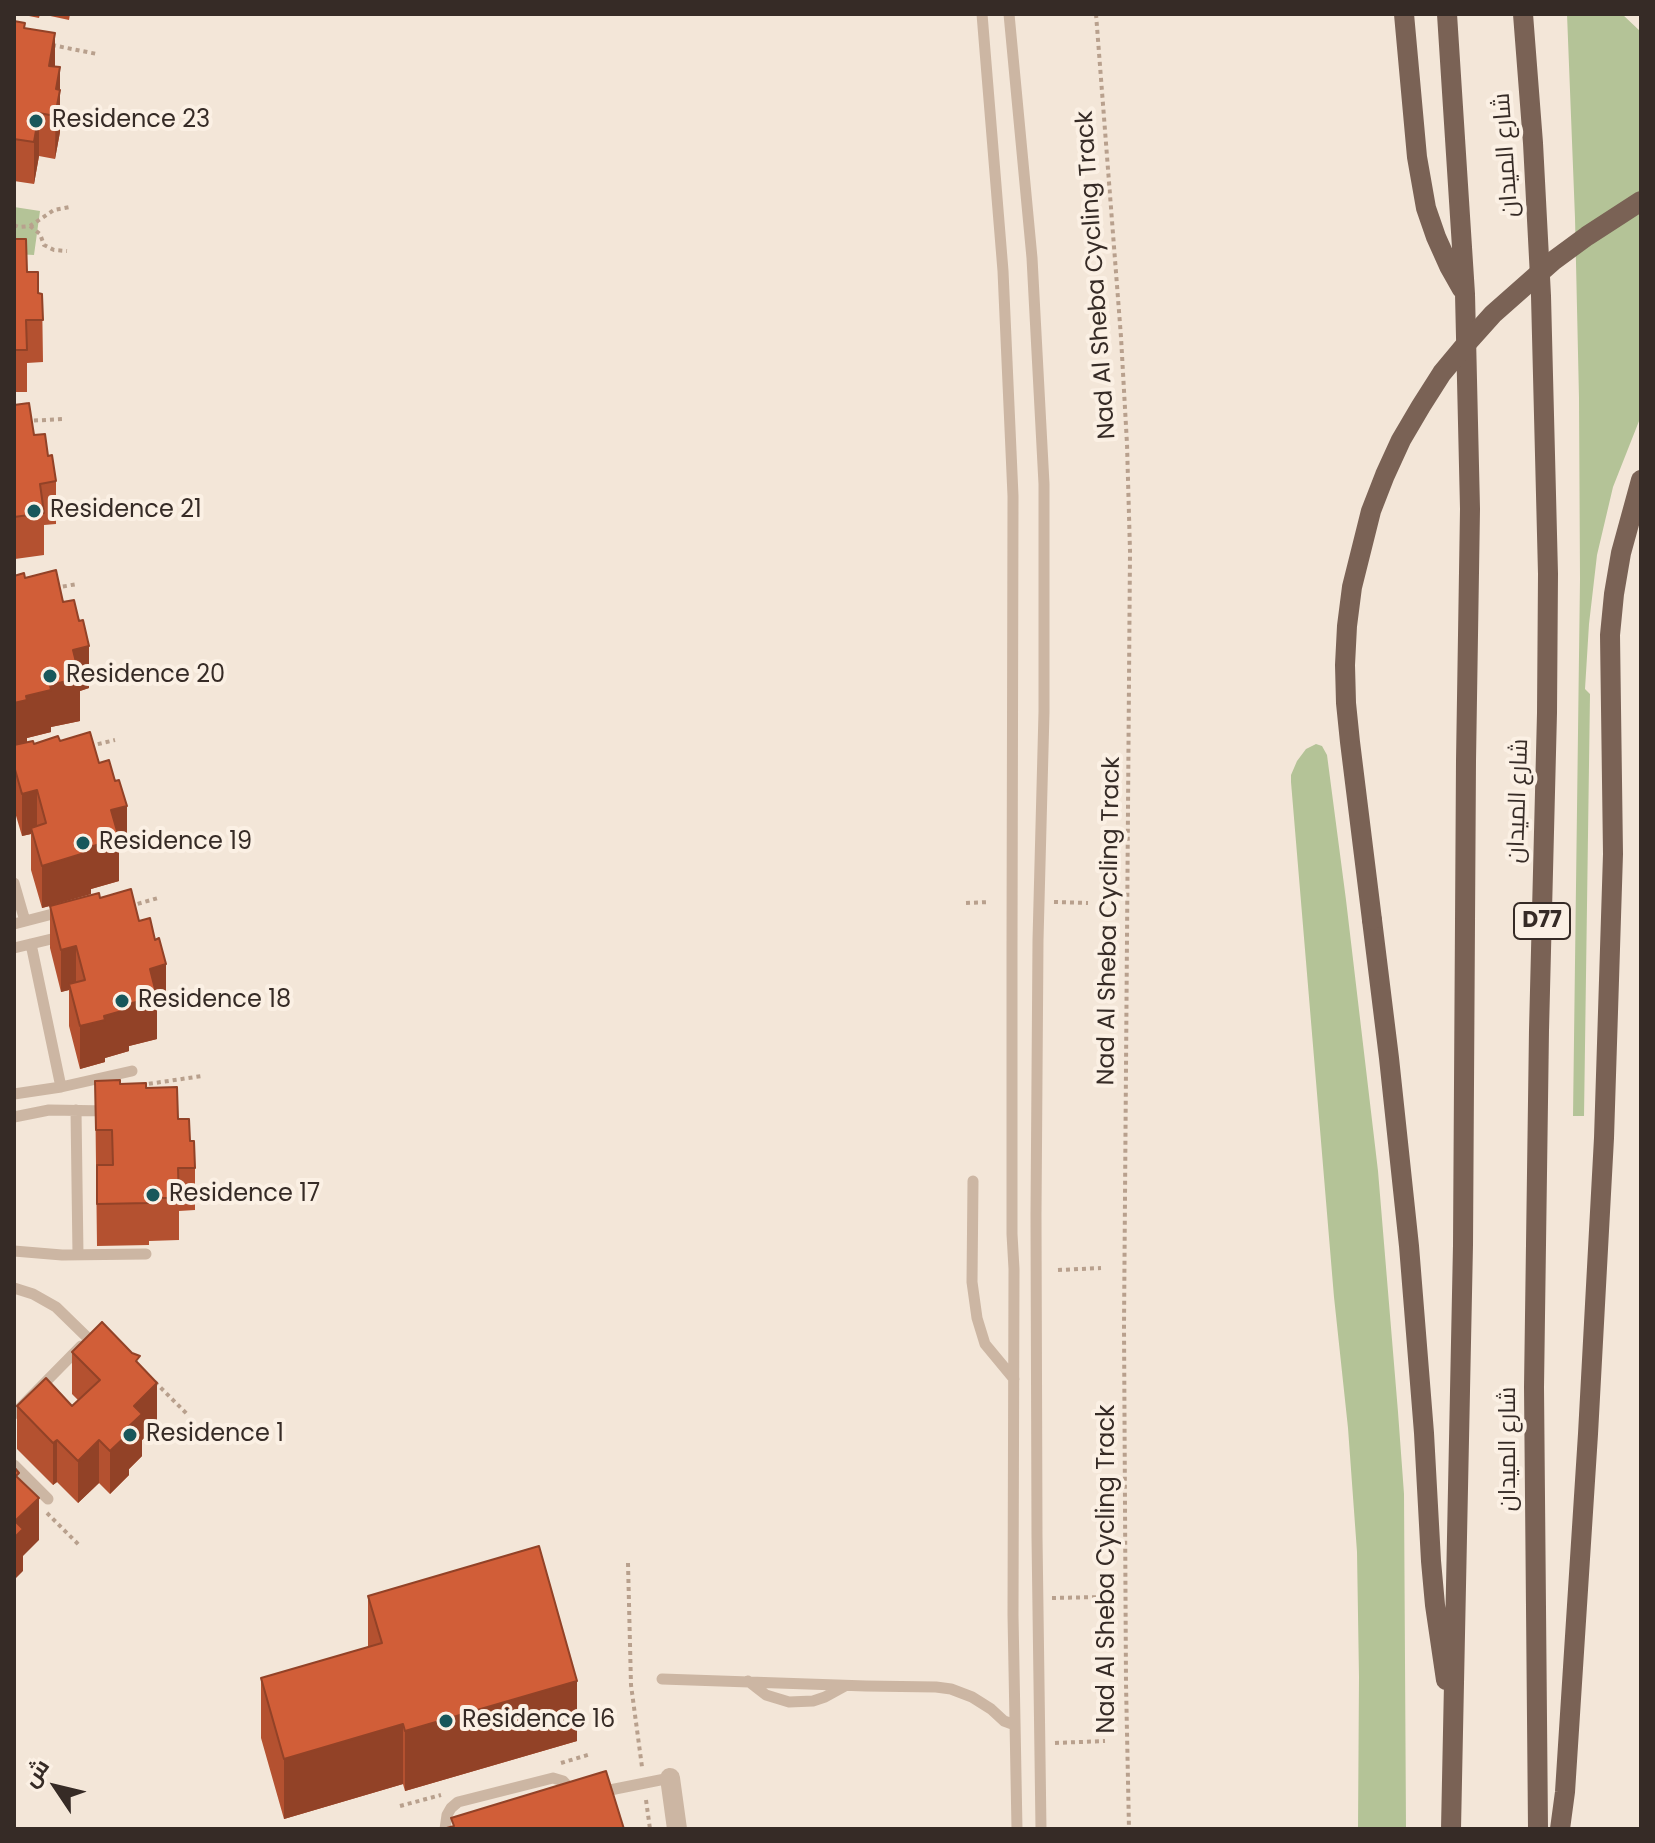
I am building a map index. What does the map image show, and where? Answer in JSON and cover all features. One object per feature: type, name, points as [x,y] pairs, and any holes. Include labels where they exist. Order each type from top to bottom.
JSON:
[{"type":"main road","points":[[1404,14],[1417,157],[1426,208],[1449,266],[1465,294]]},
{"type":"main road","name":"شارع الميدان","points":[[1447,14],[1465,294],[1470,509],[1463,1245],[1451,1829]]},
{"type":"main road","name":"شارع الميدان","points":[[1523,14],[1541,296],[1548,574],[1535,1342],[1538,1829]]},
{"type":"main road","points":[[1455,1735],[1435,1605],[1420,1371],[1407,1230],[1350,742],[1345,665],[1347,626],[1352,587],[1371,511],[1408,428],[1442,373],[1493,314],[1553,261],[1641,201]]},
{"type":"main road","points":[[1560,1829],[1588,1434],[1604,1138],[1613,854],[1610,635],[1621,553],[1641,480]]},
{"type":"street","points":[[670,1778],[677,1829]]},
{"type":"lane","points":[[982,14],[1003,271],[1013,496],[1013,1615],[1017,1829]]},
{"type":"lane","points":[[1009,14],[1031,244],[1044,484],[1044,712],[1036,1214],[1041,1829]]},
{"type":"lane","points":[[14,883],[19,923],[77,908]]},
{"type":"lane","points":[[14,948],[70,934]]},
{"type":"lane","points":[[31,944],[61,1087]]},
{"type":"lane","points":[[14,1094],[132,1071]]},
{"type":"lane","points":[[76,1110],[78,1255]]},
{"type":"lane","points":[[14,1117],[37,1112],[116,1111]]},
{"type":"lane","points":[[973,1181],[972,1282],[977,1318],[985,1344],[1014,1379]]},
{"type":"lane","points":[[14,1251],[45,1255],[146,1254]]},
{"type":"lane","points":[[14,1288],[56,1307],[108,1359]]},
{"type":"lane","points":[[14,1414],[88,1338]]},
{"type":"lane","points":[[14,1465],[48,1499]]},
{"type":"lane","points":[[662,1679],[936,1687],[951,1689],[982,1702],[1004,1721],[1015,1725]]},
{"type":"lane","points":[[747,1681],[766,1695],[789,1702],[813,1701],[846,1685]]},
{"type":"lane","points":[[445,1829],[447,1815],[458,1802],[542,1780],[553,1778],[563,1781],[572,1788],[576,1804],[670,1778]]},
{"type":"path","name":"Nad Al Sheba Cycling Track","points":[[1096,14],[1122,352],[1130,551],[1124,1326],[1129,1829]]},
{"type":"path","points":[[42,43],[97,54]]},
{"type":"path","points":[[14,225],[30,226],[54,210],[70,207]]},
{"type":"path","points":[[30,226],[40,234],[44,245],[67,251]]},
{"type":"path","points":[[14,422],[64,419]]},
{"type":"path","points":[[45,590],[77,584]]},
{"type":"path","points":[[86,747],[115,740]]},
{"type":"path","points":[[130,906],[158,898]]},
{"type":"path","points":[[966,903],[989,902]]},
{"type":"path","points":[[1040,902],[1088,903]]},
{"type":"path","points":[[1058,1270],[1101,1268]]},
{"type":"path","points":[[628,1563],[631,1685],[650,1829]]},
{"type":"path","points":[[1038,1599],[1103,1597]]},
{"type":"path","points":[[1040,1743],[1105,1741]]},
{"type":"green space","points":[[1567,14],[1622,14],[1641,32],[1641,416],[1613,487],[1597,555],[1585,689],[1590,694],[1584,1116],[1573,1116],[1580,579],[1575,218]]},
{"type":"green space","points":[[14,207],[40,211],[34,255],[14,254]]},
{"type":"green space","points":[[1316,744],[1322,746],[1327,755],[1346,900],[1378,1171],[1398,1412],[1404,1494],[1406,1829],[1358,1829],[1357,1552],[1291,782],[1297,761],[1306,749]]},
{"type":"building","points":[[14,21],[25,23],[24,28],[55,33],[49,66],[60,67],[55,116],[39,113],[34,142],[14,139]]},
{"type":"building","points":[[14,239],[26,239],[27,272],[38,272],[38,293],[42,294],[43,320],[26,320],[27,350],[14,350]]},
{"type":"building","points":[[29,403],[34,435],[45,434],[56,481],[40,484],[44,513],[14,517],[14,405]]},
{"type":"building","points":[[56,570],[63,602],[74,600],[89,646],[73,650],[80,678],[50,685],[51,690],[26,696],[27,700],[14,703],[14,576],[24,573],[25,578]]},
{"type":"building","points":[[90,732],[99,763],[109,760],[127,806],[111,810],[119,838],[90,847],[91,851],[42,866],[31,828],[46,823],[37,790],[22,794],[14,766],[14,745],[33,741],[34,744],[58,736],[60,741]]},
{"type":"building","points":[[131,889],[139,921],[150,918],[155,940],[159,938],[166,964],[150,969],[157,997],[128,1004],[129,1009],[104,1016],[105,1020],[80,1026],[69,984],[85,980],[76,946],[61,950],[50,906],[99,893],[100,898]]},
{"type":"building","points":[[120,1080],[120,1084],[146,1083],[146,1088],[177,1087],[178,1119],[189,1119],[195,1168],[178,1168],[179,1198],[149,1198],[149,1203],[97,1204],[97,1165],[113,1165],[112,1130],[96,1130],[95,1081]]},
{"type":"building","points":[[102,1322],[132,1353],[140,1356],[136,1361],[157,1383],[134,1406],[142,1414],[126,1429],[129,1433],[110,1451],[99,1440],[78,1461],[57,1440],[53,1443],[17,1406],[46,1378],[72,1406],[100,1380],[72,1352]]},
{"type":"building","points":[[14,1467],[19,1473],[16,1476],[39,1498],[15,1521],[23,1529],[14,1538]]},
{"type":"building","points":[[539,1546],[577,1681],[405,1731],[403,1724],[284,1759],[261,1678],[382,1643],[368,1596]]},
{"type":"building","points":[[606,1771],[624,1829],[443,1829],[454,1826],[451,1818]]},
{"type":"place","name":"Residence 23","points":[[36,121]]},
{"type":"place","name":"Residence 21","points":[[34,511]]},
{"type":"place","name":"Residence 20","points":[[50,676]]},
{"type":"place","name":"Residence 19","points":[[83,843]]},
{"type":"place","name":"Residence 18","points":[[122,1001]]},
{"type":"place","name":"Residence 17","points":[[153,1195]]},
{"type":"place","name":"Residence 1","points":[[130,1435]]},
{"type":"place","name":"Residence 16","points":[[446,1721]]}]
